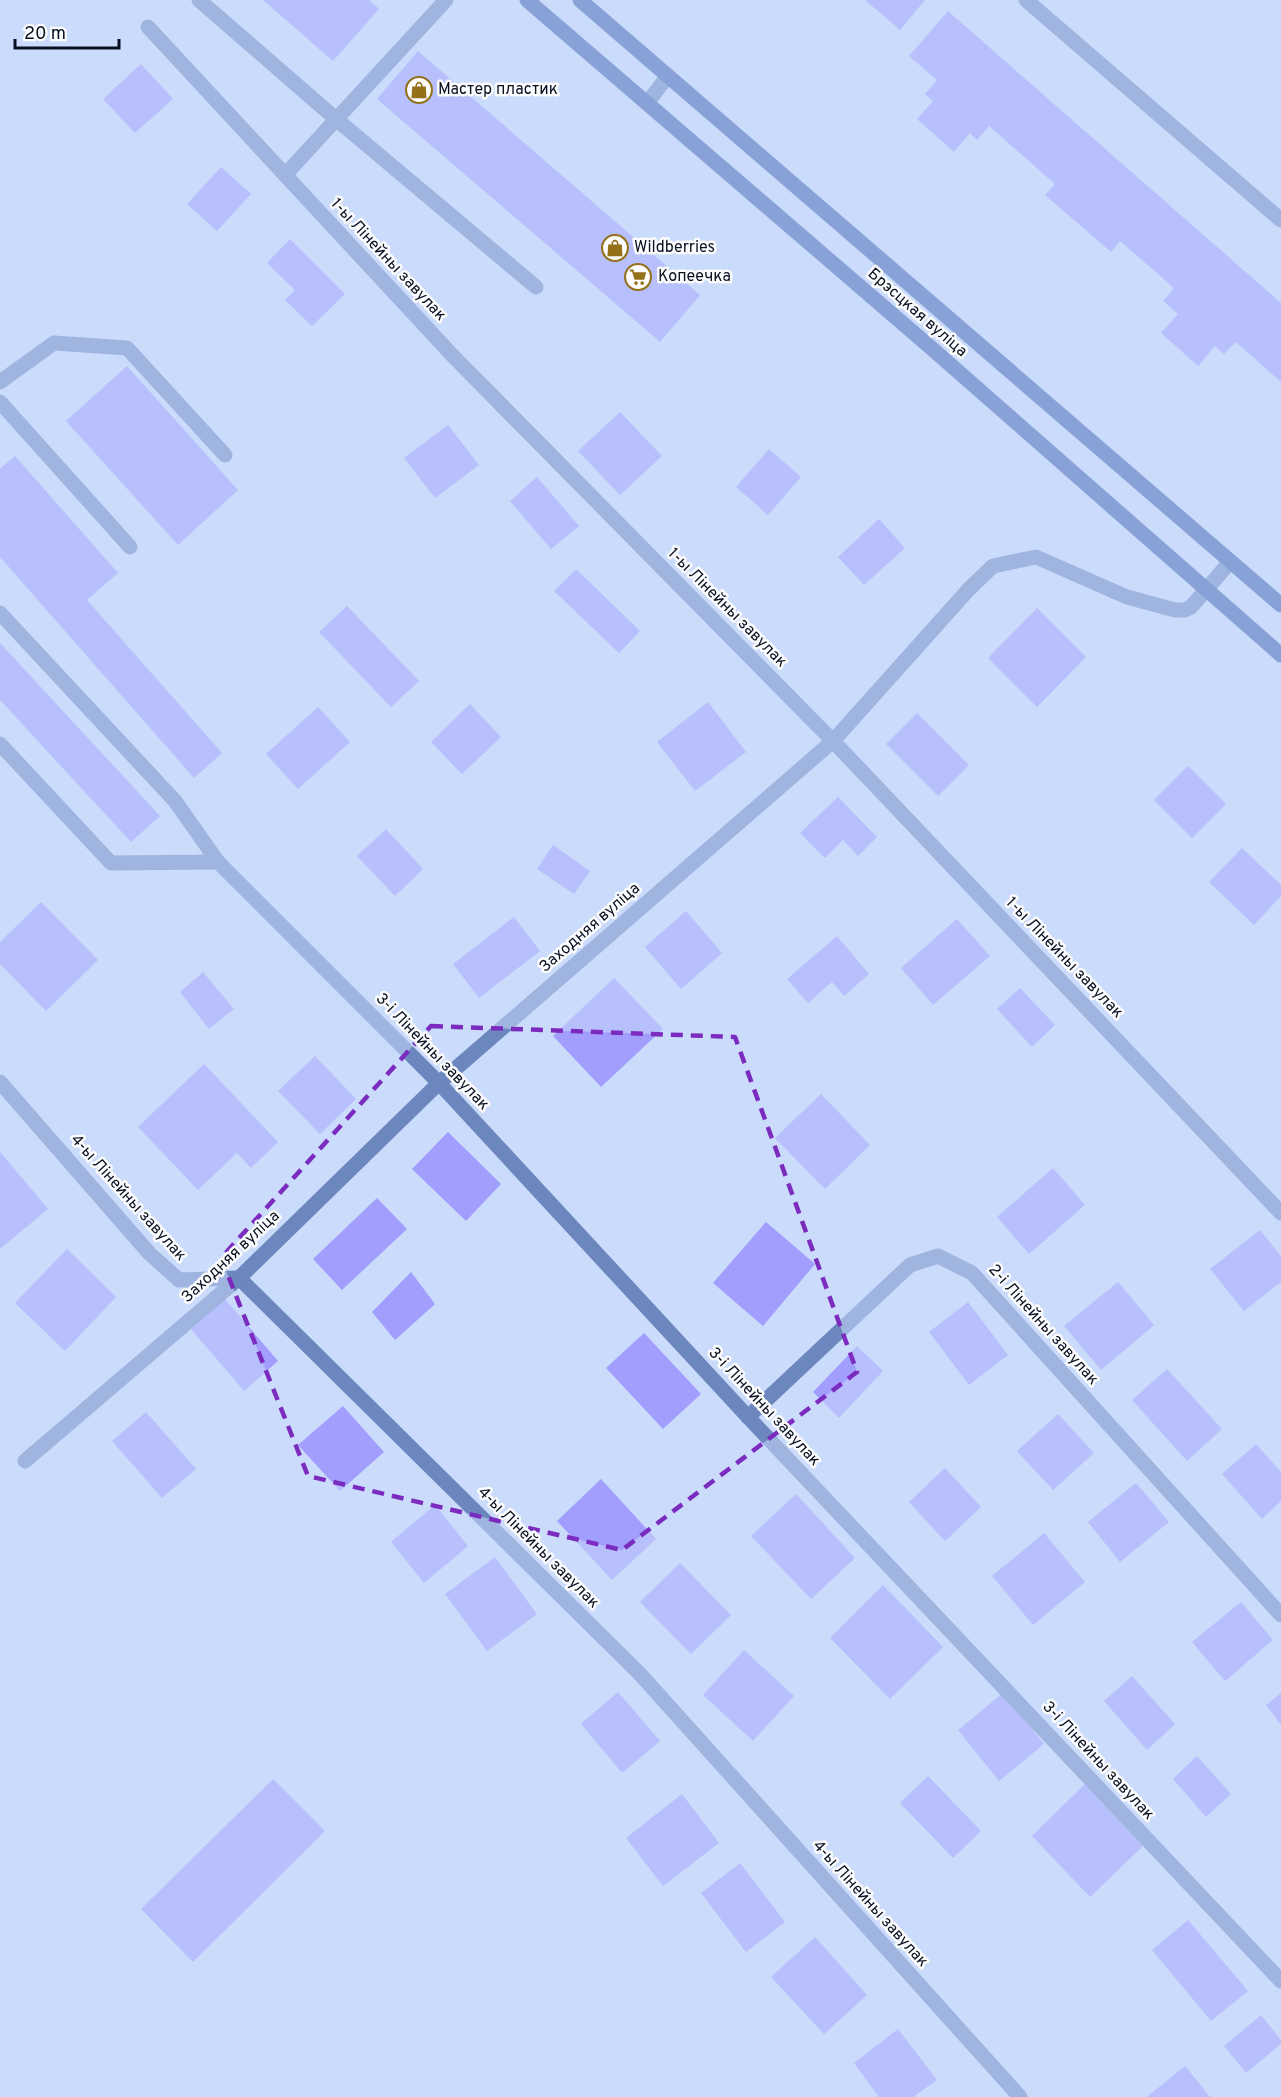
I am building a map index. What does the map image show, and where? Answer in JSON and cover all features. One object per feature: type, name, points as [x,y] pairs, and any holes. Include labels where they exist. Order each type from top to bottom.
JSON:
[{"type":"main road","name":"Брэсцкая вуліца","points":[[527,0],[929,346],[1281,655]]},
{"type":"main road","name":"Брэсцкая вуліца","points":[[580,0],[1281,604]]},
{"type":"street","points":[[199,0],[536,287]]},
{"type":"street","points":[[285,175],[446,0]]},
{"type":"street","points":[[1026,0],[1281,220]]},
{"type":"street","name":"1-ы Лінейны завулак","points":[[148,27],[452,355],[833,741],[1281,1213]]},
{"type":"street","points":[[646,103],[668,75]]},
{"type":"street","points":[[0,382],[54,343],[127,348],[225,455]]},
{"type":"street","points":[[0,402],[130,547]]},
{"type":"street","name":"Заходняя вуліца","points":[[25,1461],[239,1278],[439,1083],[833,741],[969,589],[993,566],[1036,557],[1127,597],[1175,610],[1185,610],[1191,607],[1206,591],[1230,562]]},
{"type":"street","name":"3-і Лінейны завулак","points":[[0,613],[175,801],[218,862],[439,1083],[748,1417],[1281,1981]]},
{"type":"street","points":[[0,744],[111,863],[218,862]]},
{"type":"street","name":"4-ы Лінейны завулак","points":[[0,1082],[149,1253],[179,1280],[239,1278],[640,1674],[1020,2097]]},
{"type":"street","name":"2-і Лінейны завулак","points":[[748,1417],[910,1265],[938,1256],[972,1273],[1281,1615]]},
{"type":"highlighted area","points":[[431,1026],[735,1037],[857,1372],[622,1550],[308,1476],[221,1258]]},
{"type":"building","points":[[263,0],[369,0],[379,9],[333,61]]},
{"type":"building","points":[[865,0],[925,0],[900,30]]},
{"type":"building","points":[[948,11],[1281,303],[1281,382],[1236,342],[1224,354],[1215,346],[1198,366],[1161,333],[1178,314],[1163,301],[1174,288],[1120,241],[1111,252],[1045,195],[1055,184],[989,126],[977,140],[970,133],[954,152],[917,119],[933,101],[925,94],[937,80],[909,56]]},
{"type":"building","points":[[418,51],[700,295],[660,342],[377,99]]},
{"type":"building","points":[[141,64],[173,99],[135,133],[103,99]]},
{"type":"building","points":[[221,167],[251,194],[217,231],[187,204]]},
{"type":"building","points":[[290,239],[345,294],[312,326],[285,300],[295,290],[267,263]]},
{"type":"building","points":[[127,366],[238,490],[178,545],[66,421]]},
{"type":"building","points":[[620,412],[662,456],[620,495],[578,451]]},
{"type":"building","points":[[448,425],[479,465],[435,498],[404,458]]},
{"type":"building","points":[[769,449],[801,477],[768,515],[736,487]]},
{"type":"building","points":[[15,456],[118,573],[87,600],[222,753],[194,778],[0,557],[0,469]]},
{"type":"building","points":[[537,477],[579,526],[551,549],[510,501]]},
{"type":"building","points":[[879,519],[905,548],[864,585],[838,557]]},
{"type":"building","points":[[576,569],[640,631],[619,653],[554,591]]},
{"type":"building","points":[[347,606],[419,681],[391,707],[319,632]]},
{"type":"building","points":[[1037,608],[1086,657],[1037,707],[988,658]]},
{"type":"building","points":[[0,643],[160,816],[131,842],[0,700]]},
{"type":"building","points":[[708,702],[746,752],[695,791],[657,742]]},
{"type":"building","points":[[470,704],[501,737],[462,774],[431,742]]},
{"type":"building","points":[[318,707],[350,742],[298,789],[266,754]]},
{"type":"building","points":[[917,713],[969,765],[938,796],[886,744]]},
{"type":"building","points":[[1188,766],[1226,804],[1192,838],[1154,800]]},
{"type":"building","points":[[838,797],[877,837],[858,856],[843,840],[825,858],[800,833]]},
{"type":"building","points":[[386,829],[423,869],[395,896],[357,856]]},
{"type":"building","points":[[553,845],[590,871],[574,894],[537,869]]},
{"type":"building","points":[[1242,848],[1281,885],[1281,896],[1254,925],[1209,882]]},
{"type":"building","points":[[41,902],[98,960],[46,1011],[0,964],[0,942]]},
{"type":"building","points":[[686,911],[722,953],[681,989],[645,947]]},
{"type":"building","points":[[514,917],[540,951],[479,998],[453,964]]},
{"type":"building","points":[[957,919],[990,956],[933,1005],[901,968]]},
{"type":"building","points":[[837,936],[869,974],[844,996],[832,982],[808,1003],[787,979]]},
{"type":"building","points":[[203,972],[234,1009],[209,1029],[180,992]]},
{"type":"building","points":[[614,978],[663,1029],[601,1087],[553,1036]]},
{"type":"building","points":[[1020,988],[1055,1025],[1032,1047],[997,1009]]},
{"type":"building","points":[[315,1056],[356,1099],[320,1134],[278,1091]]},
{"type":"building","points":[[204,1064],[278,1142],[251,1168],[237,1153],[198,1190],[138,1127]]},
{"type":"building","points":[[821,1094],[870,1145],[825,1189],[775,1138]]},
{"type":"building","points":[[448,1132],[501,1184],[466,1221],[412,1169]]},
{"type":"building","points":[[0,1152],[48,1209],[0,1249]]},
{"type":"building","points":[[1053,1168],[1085,1205],[1029,1254],[997,1217]]},
{"type":"building","points":[[377,1198],[407,1229],[342,1290],[313,1259]]},
{"type":"building","points":[[766,1222],[815,1264],[763,1326],[713,1283]]},
{"type":"building","points":[[1260,1230],[1281,1256],[1281,1282],[1244,1311],[1210,1269]]},
{"type":"building","points":[[67,1249],[116,1297],[65,1351],[15,1303]]},
{"type":"building","points":[[411,1272],[435,1304],[395,1340],[372,1312]]},
{"type":"building","points":[[1118,1282],[1154,1325],[1101,1370],[1064,1326]]},
{"type":"building","points":[[225,1299],[278,1361],[244,1391],[191,1329]]},
{"type":"building","points":[[968,1302],[1008,1355],[969,1385],[929,1332]]},
{"type":"building","points":[[644,1333],[701,1394],[663,1429],[606,1368]]},
{"type":"building","points":[[857,1346],[883,1371],[839,1418],[813,1392]]},
{"type":"building","points":[[1167,1369],[1222,1429],[1187,1461],[1132,1400]]},
{"type":"building","points":[[343,1406],[384,1452],[340,1491],[298,1445]]},
{"type":"building","points":[[146,1412],[196,1469],[162,1498],[112,1441]]},
{"type":"building","points":[[1058,1414],[1094,1453],[1053,1490],[1017,1451]]},
{"type":"building","points":[[1256,1444],[1281,1472],[1281,1501],[1262,1519],[1222,1474]]},
{"type":"building","points":[[945,1468],[981,1507],[945,1541],[909,1502]]},
{"type":"building","points":[[601,1479],[656,1539],[612,1580],[557,1521]]},
{"type":"building","points":[[1136,1483],[1169,1522],[1120,1562],[1088,1522]]},
{"type":"building","points":[[796,1494],[855,1558],[811,1599],[751,1536]]},
{"type":"building","points":[[435,1505],[468,1546],[424,1583],[391,1542]]},
{"type":"building","points":[[1044,1533],[1085,1582],[1033,1625],[992,1576]]},
{"type":"building","points":[[495,1557],[537,1614],[487,1651],[445,1594]]},
{"type":"building","points":[[680,1563],[731,1615],[691,1654],[640,1602]]},
{"type":"building","points":[[883,1585],[943,1647],[890,1699],[830,1638]]},
{"type":"building","points":[[1241,1602],[1273,1640],[1225,1681],[1192,1642]]},
{"type":"building","points":[[744,1650],[794,1696],[753,1741],[703,1695]]},
{"type":"building","points":[[1132,1676],[1175,1724],[1147,1750],[1104,1701]]},
{"type":"building","points":[[618,1692],[660,1741],[622,1773],[581,1724]]},
{"type":"building","points":[[1003,1693],[1044,1744],[999,1781],[958,1730]]},
{"type":"building","points":[[1281,1693],[1281,1725],[1266,1705]]},
{"type":"building","points":[[1197,1756],[1231,1794],[1206,1817],[1173,1779]]},
{"type":"building","points":[[928,1776],[981,1831],[953,1858],[900,1803]]},
{"type":"building","points":[[273,1779],[325,1831],[193,1962],[141,1909]]},
{"type":"building","points":[[1085,1784],[1143,1846],[1090,1897],[1032,1836]]},
{"type":"building","points":[[682,1794],[719,1843],[663,1886],[626,1838]]},
{"type":"building","points":[[740,1863],[785,1922],[746,1952],[701,1893]]},
{"type":"building","points":[[1188,1920],[1248,1991],[1211,2021],[1152,1950]]},
{"type":"building","points":[[815,1937],[867,1995],[824,2034],[771,1977]]},
{"type":"building","points":[[1261,2015],[1281,2040],[1281,2044],[1246,2073],[1224,2046]]},
{"type":"building","points":[[898,2029],[937,2080],[913,2097],[879,2097],[854,2063]]},
{"type":"building","points":[[1185,2066],[1210,2097],[1147,2097]]},
{"type":"place","name":"Мастер пластик","points":[[419,90]]},
{"type":"place","name":"Wildberries","points":[[615,248]]},
{"type":"place","name":"Копеечка","points":[[638,277]]}]
